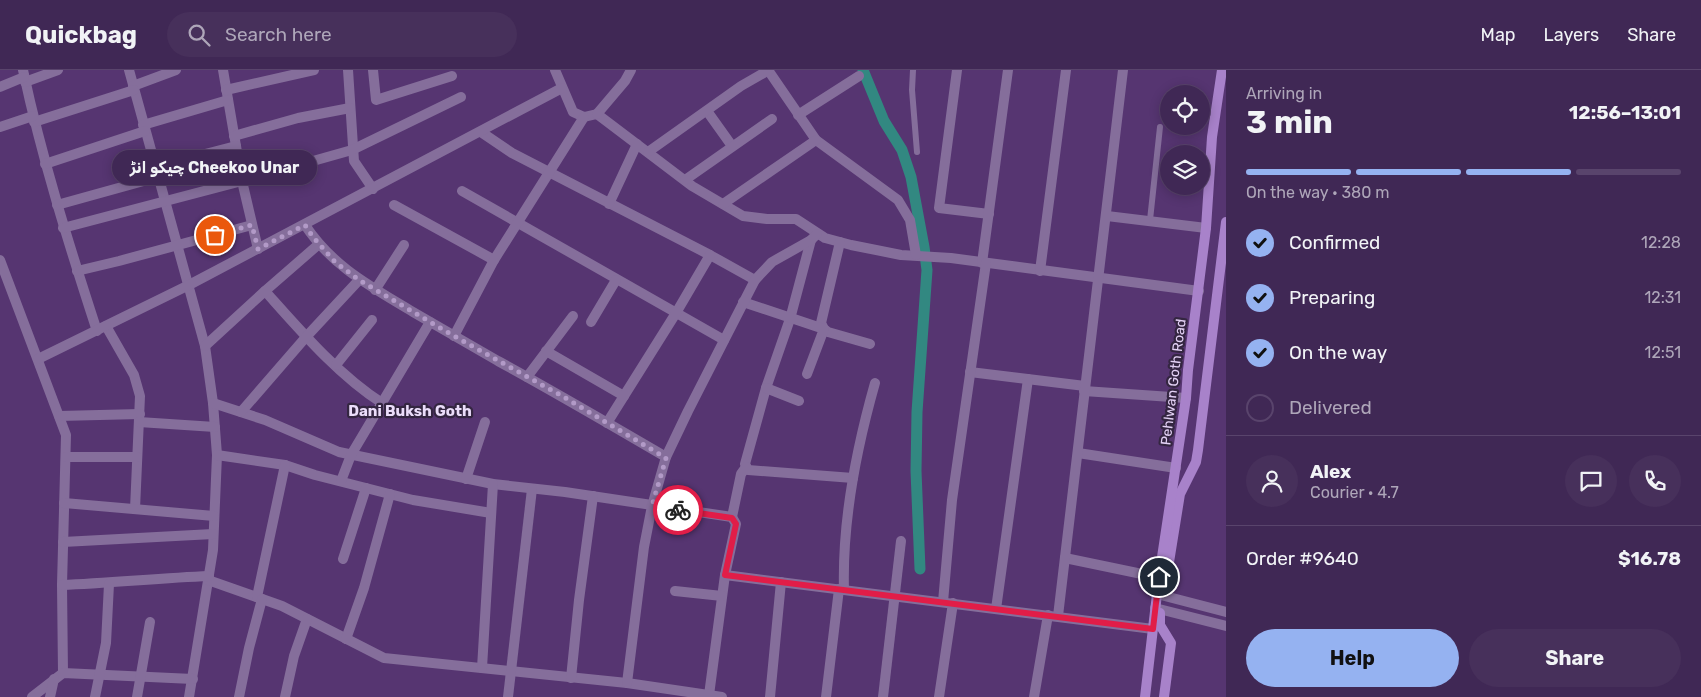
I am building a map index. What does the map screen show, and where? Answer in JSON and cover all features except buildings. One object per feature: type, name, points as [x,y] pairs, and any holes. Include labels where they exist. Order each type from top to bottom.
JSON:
[{"type":"main road","name":"Pehlwan Goth Road","points":[[1145,697],[1186,398],[1206,228],[1212,137],[1222,70]]},
{"type":"main road","name":"Pehlwan Goth Road","points":[[1162,578],[1180,494],[1196,462],[1226,222]]},
{"type":"main road","name":"Pehlwan Goth Road","points":[[1158,608],[1160,625],[1171,643],[1164,697]]},
{"type":"street","points":[[0,87],[24,76],[58,70]]},
{"type":"street","points":[[129,70],[205,346],[213,403],[217,455],[213,534],[189,697]]},
{"type":"street","points":[[0,127],[33,119],[134,88],[176,70]]},
{"type":"street","points":[[223,70],[242,182],[258,249]]},
{"type":"street","points":[[46,164],[227,95],[314,70]]},
{"type":"street","points":[[348,70],[354,161],[373,188]]},
{"type":"street","points":[[373,70],[376,100],[452,76]]},
{"type":"street","points":[[555,70],[573,112],[584,117],[597,114],[625,81],[631,70]]},
{"type":"street","points":[[648,152],[741,86],[769,70],[816,140],[898,200],[910,220],[922,256]]},
{"type":"street","points":[[957,70],[939,208],[989,214]]},
{"type":"street","points":[[939,697],[948,603],[952,500],[1008,70]]},
{"type":"street","points":[[1040,271],[1066,70]]},
{"type":"street","points":[[1034,697],[1065,558],[1123,70]]},
{"type":"street","points":[[24,76],[33,119],[77,271],[101,328],[138,385],[140,396],[135,509]]},
{"type":"street","points":[[798,115],[859,76]]},
{"type":"street","points":[[38,359],[189,285],[562,88]]},
{"type":"street","points":[[63,228],[242,182],[352,150],[461,97]]},
{"type":"street","points":[[57,205],[156,172],[298,118],[350,108]]},
{"type":"street","points":[[707,111],[732,146]]},
{"type":"street","points":[[597,114],[685,180],[743,216],[767,219],[796,219],[814,237],[901,255],[984,263],[1199,291]]},
{"type":"street","points":[[454,336],[494,260],[584,117]]},
{"type":"street","points":[[685,180],[772,119]]},
{"type":"street","points":[[481,132],[512,153],[710,254],[755,280]]},
{"type":"street","points":[[723,204],[816,140]]},
{"type":"street","points":[[609,204],[637,144]]},
{"type":"street","points":[[462,191],[724,340]]},
{"type":"street","points":[[394,205],[494,260]]},
{"type":"street","points":[[1107,216],[1206,228]]},
{"type":"street","points":[[77,271],[252,225]]},
{"type":"street","points":[[305,225],[335,262],[359,280],[666,458]]},
{"type":"street","points":[[627,683],[644,547],[652,506],[666,458],[755,280],[772,262],[814,237]]},
{"type":"street","points":[[709,695],[725,575],[736,524],[732,518],[741,474],[746,467],[745,464],[766,388],[790,318],[814,237]]},
{"type":"street","points":[[807,374],[824,329],[821,323],[840,242]]},
{"type":"street","points":[[205,346],[319,244]]},
{"type":"street","points":[[375,290],[404,245]]},
{"type":"street","points":[[607,423],[676,313],[710,254]]},
{"type":"street","points":[[0,260],[66,435],[58,676],[50,697]]},
{"type":"street","points":[[242,412],[306,337],[359,280]]},
{"type":"street","points":[[591,322],[616,280]]},
{"type":"street","points":[[265,291],[306,337],[366,392],[382,403]]},
{"type":"street","points":[[743,302],[828,332],[870,344]]},
{"type":"street","points":[[527,377],[573,316]]},
{"type":"street","points":[[336,365],[372,320]]},
{"type":"street","points":[[342,481],[351,455],[430,322]]},
{"type":"street","points":[[546,351],[624,396]]},
{"type":"street","points":[[970,372],[1084,388],[1186,398]]},
{"type":"street","points":[[996,609],[1028,379]]},
{"type":"street","points":[[826,697],[842,590],[853,478],[861,432],[875,383]]},
{"type":"street","points":[[766,388],[799,401]]},
{"type":"street","points":[[213,403],[265,420],[339,452],[351,455],[493,484],[593,496],[732,518]]},
{"type":"street","points":[[59,416],[139,418],[215,427]]},
{"type":"street","points":[[466,479],[485,422]]},
{"type":"street","points":[[1078,453],[1176,468]]},
{"type":"street","points":[[217,455],[285,465],[413,500],[491,513]]},
{"type":"street","points":[[66,457],[137,457]]},
{"type":"street","points":[[239,697],[285,465]]},
{"type":"street","points":[[746,467],[748,470],[853,478]]},
{"type":"street","points":[[482,668],[493,484]]},
{"type":"street","points":[[343,559],[366,488]]},
{"type":"street","points":[[508,697],[532,489]]},
{"type":"street","points":[[346,639],[364,588],[390,494]]},
{"type":"street","points":[[571,678],[593,496]]},
{"type":"street","points":[[64,503],[214,516]]},
{"type":"street","points":[[63,542],[213,534]]},
{"type":"street","points":[[883,697],[901,541]]},
{"type":"street","points":[[1065,558],[1162,578]]},
{"type":"street","points":[[725,575],[1153,629]]},
{"type":"street","points":[[62,585],[109,584],[175,577],[208,578],[282,606],[384,658],[627,683],[691,695],[722,697]]},
{"type":"street","points":[[770,697],[781,582]]},
{"type":"street","points":[[95,697],[106,643],[109,584]]},
{"type":"street","points":[[675,591],[722,596]]},
{"type":"street","points":[[1160,595],[1226,612]]},
{"type":"street","points":[[1158,608],[1226,626]]},
{"type":"street","points":[[285,697],[294,656],[307,619]]},
{"type":"street","points":[[137,697],[150,622]]},
{"type":"street","points":[[32,697],[58,676],[99,675],[193,679]]},
{"type":"lane","points":[[914,70],[912,90],[917,152]]},
{"type":"lane","points":[[1150,220],[1160,126]]},
{"type":"waterway","points":[[863,70],[884,121],[902,150],[911,177],[927,270],[917,412],[916,471],[920,569]]},
{"type":"way so far","points":[[215,235],[252,225],[258,249],[305,225],[335,262],[359,280],[666,458],[652,506],[678,510]]},
{"type":"place","name":"چیکو انڑ Cheekoo Unar","points":[[215,235]]},
{"type":"district","name":"Dani Buksh Goth","points":[[410,411]]},
{"type":"route","points":[[678,510],[735,520],[736,524],[725,575],[1153,629],[1159,577]]}]
